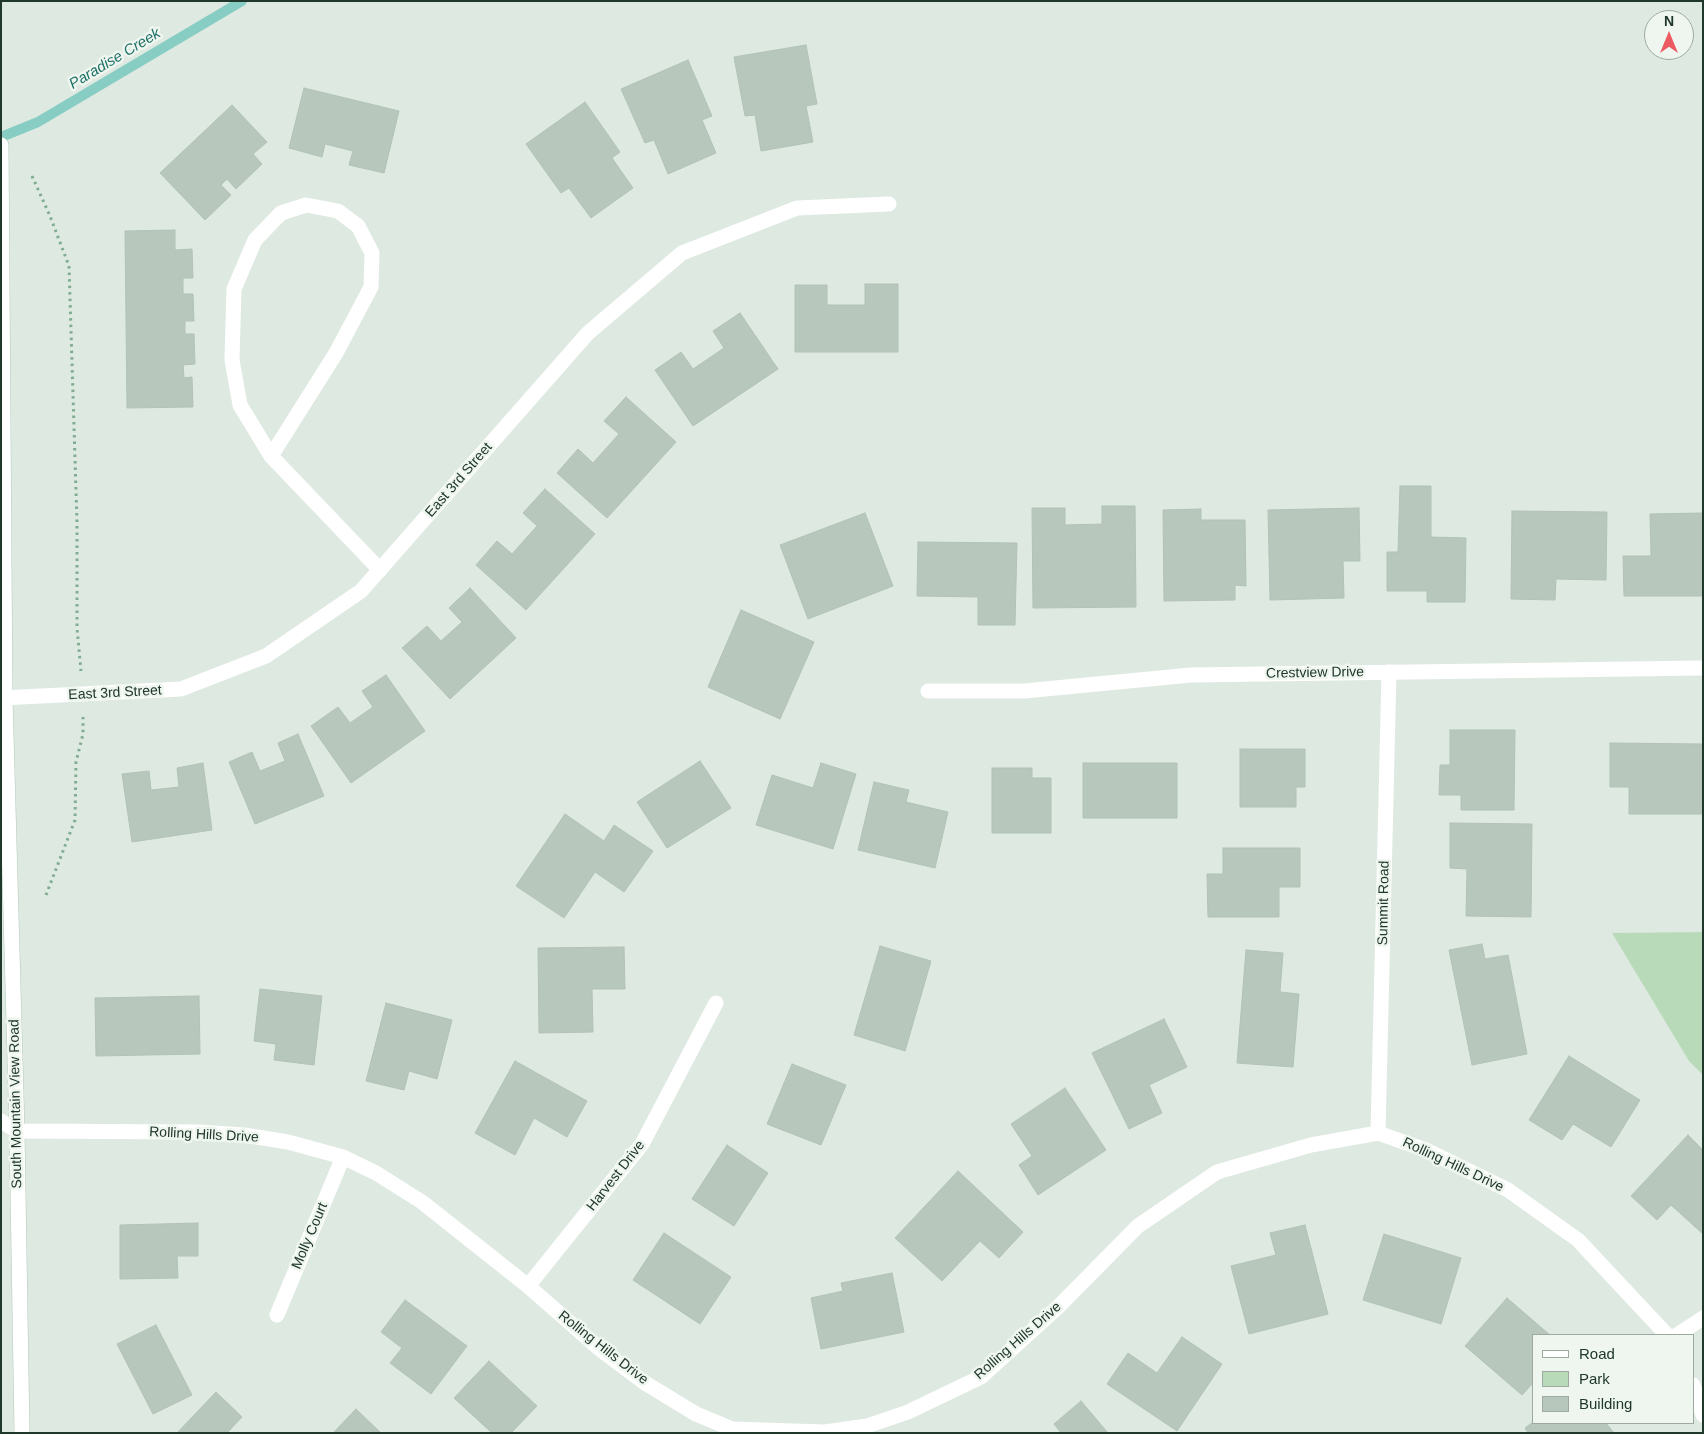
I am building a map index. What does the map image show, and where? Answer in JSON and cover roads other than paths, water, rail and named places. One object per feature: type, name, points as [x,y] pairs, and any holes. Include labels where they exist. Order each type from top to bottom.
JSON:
[{"type":"street","name":"South Mountain View Road","points":[[1,145],[3,698],[17,1131],[22,1433]]},
{"type":"street","name":"East 3rd Street","points":[[3,698],[181,689],[266,656],[361,591],[588,333],[682,253],[797,208],[888,204]]},
{"type":"street","points":[[271,456],[336,353],[371,286],[372,253],[358,226],[338,211],[306,205],[281,212],[255,240],[234,289],[232,360],[240,405],[271,456],[380,570]]},
{"type":"street","name":"Crestview Drive","points":[[928,692],[1024,691],[1191,675],[1703,668]]},
{"type":"street","name":"Summit Road","points":[[1378,1133],[1390,672]]},
{"type":"street","name":"Harvest Drive","points":[[528,1286],[642,1144],[716,1003]]},
{"type":"street","points":[[1,1121],[17,1131]]},
{"type":"street","name":"Rolling Hills Drive","points":[[17,1131],[198,1132],[244,1135],[288,1142],[343,1157],[376,1172],[422,1202],[528,1286],[601,1350],[645,1382],[696,1414],[732,1431],[826,1432],[867,1426],[908,1412],[981,1377],[1058,1308],[1138,1226],[1217,1172],[1311,1145],[1378,1133],[1426,1150],[1508,1190],[1578,1240],[1665,1334]]},
{"type":"street","name":"Molly Court","points":[[277,1315],[343,1157]]},
{"type":"street","points":[[1679,1334],[1703,1318]]},
{"type":"street","points":[[1694,1388],[1703,1415]]},
{"type":"waterway","name":"Paradise Creek","points":[[1,137],[38,122],[242,1]]}]
